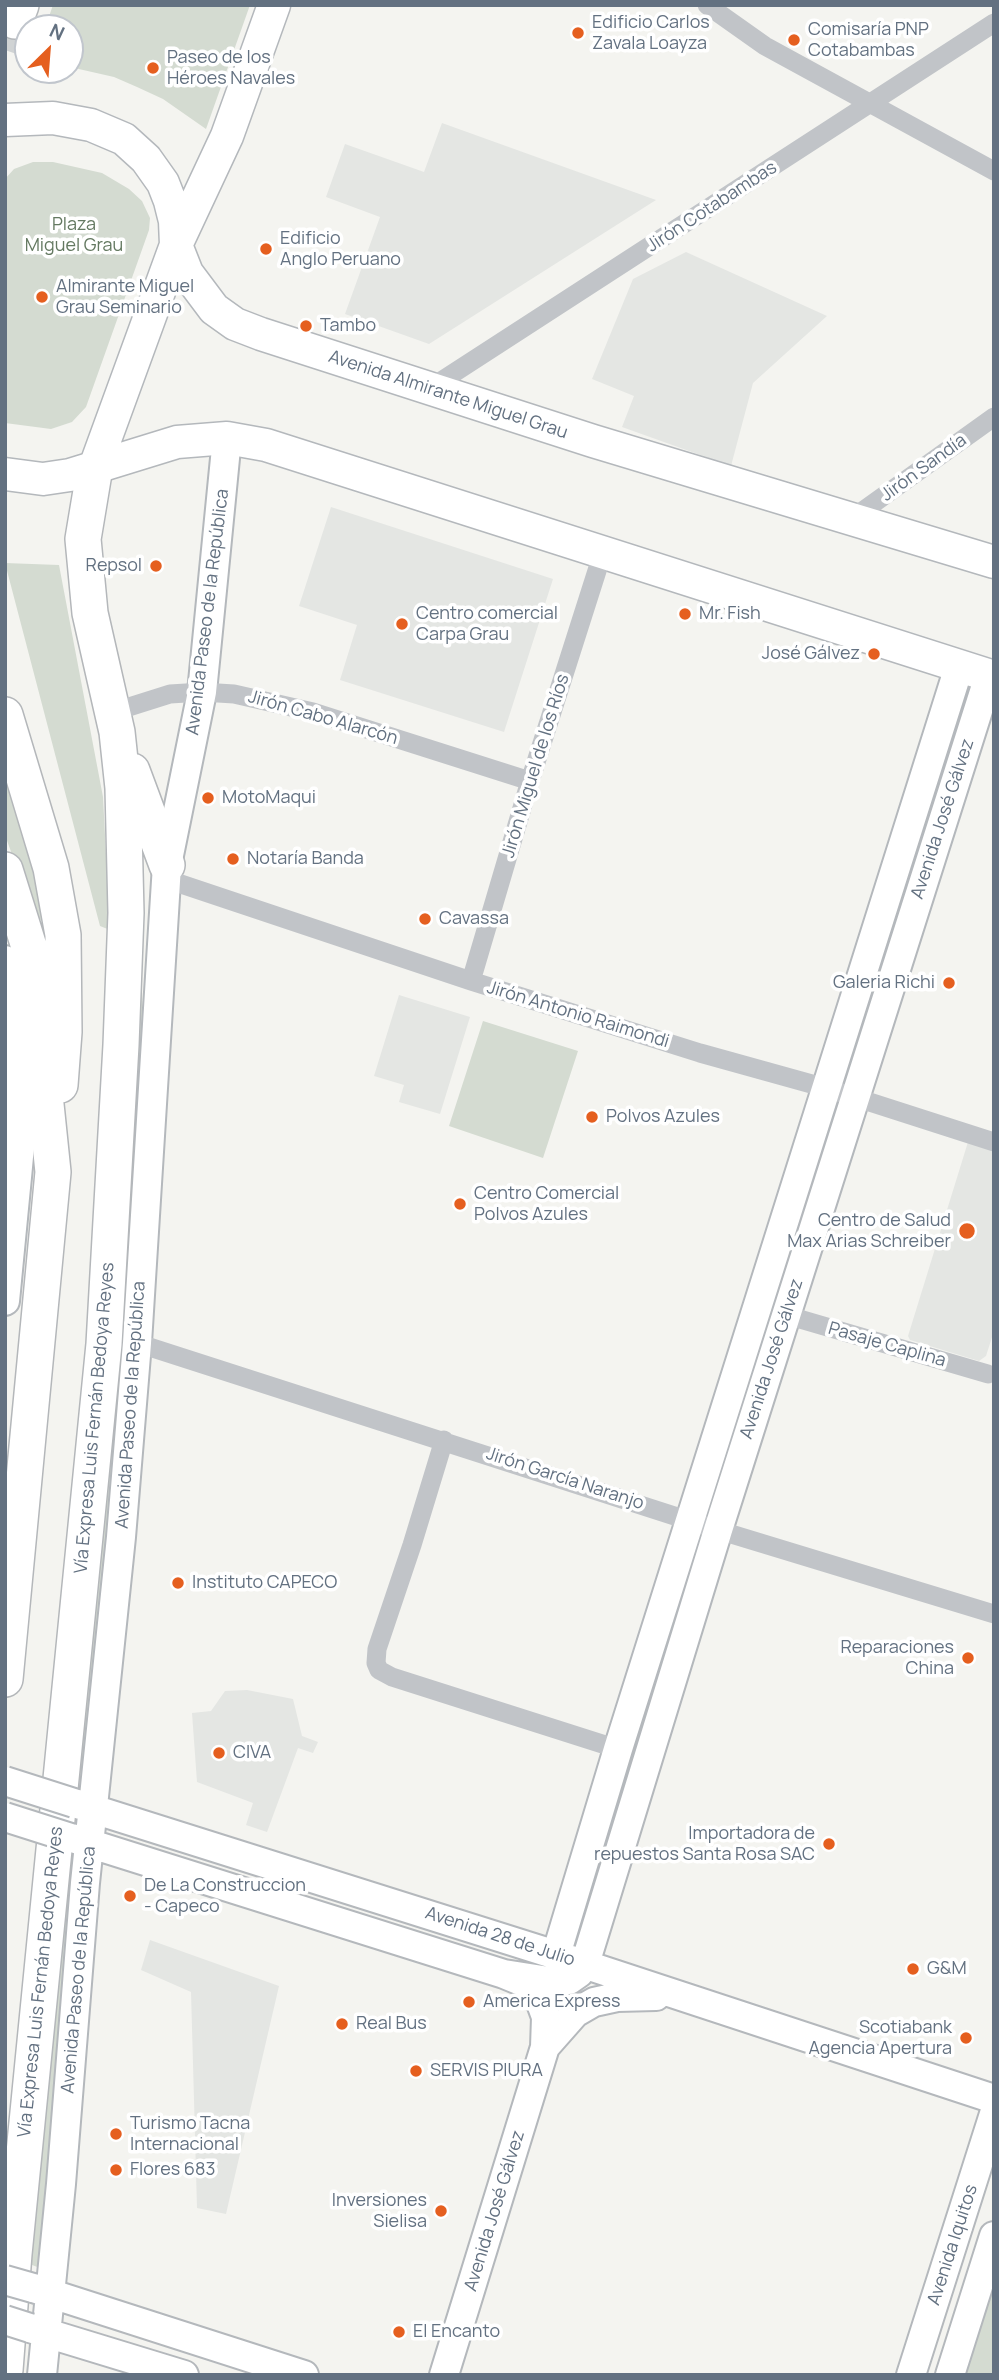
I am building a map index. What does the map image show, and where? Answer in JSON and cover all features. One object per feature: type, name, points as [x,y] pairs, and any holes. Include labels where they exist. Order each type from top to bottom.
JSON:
[{"type":"highway","name":"Vía Expresa Luis Fernán Bedoya Reyes","points":[[5,2370],[14,2254],[104,1344],[121,1045],[126,913],[125,840],[115,722],[90,613],[83,539],[95,467]]},
{"type":"highway","points":[[5,715],[51,868],[63,935],[64,1032],[5,1679]]},
{"type":"highway","points":[[115,722],[167,872]]},
{"type":"highway","points":[[5,870],[30,950],[53,1171]]},
{"type":"main road","points":[[95,467],[176,245],[227,136],[274,5]]},
{"type":"main road","name":"Avenida Almirante Miguel Grau","points":[[5,120],[53,118],[91,125],[124,139],[146,159],[163,183],[175,221],[176,245],[187,273],[214,309],[235,324],[593,441],[994,562]]},
{"type":"main road","points":[[5,474],[43,479],[70,475],[177,442],[227,438],[266,444],[991,677]]},
{"type":"main road","name":"Avenida Paseo de la República","points":[[41,2375],[27,2327],[41,2290],[61,2184],[84,1806],[121,1537],[167,872],[202,692],[227,438]]},
{"type":"main road","name":"Avenida José Gálvez","points":[[556,1955],[618,1749],[959,667]]},
{"type":"main road","name":"Avenida José Gálvez","points":[[585,1964],[718,1530],[991,677]]},
{"type":"main road","points":[[5,960],[11,981],[20,1059],[21,1136],[5,1301]]},
{"type":"main road","name":"Avenida 28 de Julio","points":[[5,1781],[585,1964],[994,2099]]},
{"type":"main road","name":"Avenida 28 de Julio","points":[[5,1816],[526,1983],[539,1998],[546,2017],[545,2047]]},
{"type":"main road","points":[[504,1974],[555,1982],[569,1980],[579,1973],[585,1964]]},
{"type":"main road","points":[[545,2047],[575,2013],[594,2002],[640,1995],[693,2000]]},
{"type":"main road","name":"Avenida José Gálvez","points":[[444,2375],[545,2047]]},
{"type":"main road","name":"Avenida Iquitos","points":[[911,2375],[994,2114]]},
{"type":"main road","name":"Avenida Iquitos","points":[[950,2375],[994,2236]]},
{"type":"main road","points":[[5,2280],[304,2375]]},
{"type":"main road","points":[[27,2327],[184,2375]]},
{"type":"street","points":[[707,5],[727,13],[765,46],[994,171]]},
{"type":"street","name":"Jirón Cotabambas","points":[[429,389],[994,23]]},
{"type":"street","name":"Jirón Sandía","points":[[853,518],[994,417]]},
{"type":"street","name":"Jirón Miguel de los Ríos","points":[[471,981],[530,781],[603,552]]},
{"type":"street","name":"Jirón Cabo Alarcón","points":[[115,722],[170,694],[234,694],[313,712],[530,781]]},
{"type":"street","name":"Jirón Antonio Raimondi","points":[[167,872],[471,981],[700,1053],[826,1088],[994,1142]]},
{"type":"street","name":"Pasaje Caplina","points":[[786,1315],[988,1374]]},
{"type":"street","name":"Jirón García Naranjo","points":[[136,1343],[718,1530],[994,1614]]},
{"type":"street","points":[[444,1440],[377,1649],[376,1663],[379,1670],[392,1677],[618,1749]]},
{"type":"shaded area","points":[[442,123],[656,200],[429,344],[345,314],[380,217],[326,197],[345,144],[424,172]]},
{"type":"shaded area","points":[[686,252],[827,316],[753,383],[731,466],[622,427],[634,396],[592,379],[633,279]]},
{"type":"shaded area","points":[[331,507],[553,579],[504,732],[340,680],[357,625],[299,606]]},
{"type":"shaded area","points":[[399,995],[470,1017],[440,1114],[399,1102],[404,1085],[374,1076]]},
{"type":"shaded area","name":"Centro de Salud Max Arias Schreiber","points":[[968,1142],[994,1151],[994,1331],[986,1356],[979,1361],[910,1340],[908,1336]]},
{"type":"shaded area","points":[[247,1690],[293,1699],[302,1736],[318,1742],[313,1753],[298,1748],[267,1832],[246,1825],[253,1803],[197,1782],[192,1713],[211,1711],[225,1691]]},
{"type":"shaded area","points":[[150,1940],[279,1986],[226,2214],[197,2208],[191,1992],[141,1970]]},
{"type":"green space","name":"Paseo de los Héroes Navales","points":[[53,5],[250,5],[206,129],[163,99],[114,77],[84,70],[84,14],[50,14]]},
{"type":"green space","name":"Plaza Miguel Grau","points":[[33,162],[53,162],[102,173],[129,189],[142,201],[150,218],[149,230],[86,407],[72,422],[51,429],[5,423],[5,179],[14,169]]},
{"type":"green space","points":[[5,563],[59,565],[103,797],[110,930],[100,926]]},
{"type":"green space","points":[[5,771],[47,918],[36,921],[5,835]]},
{"type":"green space","points":[[141,958],[145,1085],[87,1776],[72,1770]]},
{"type":"green space","points":[[483,1021],[578,1051],[543,1158],[449,1126]]},
{"type":"green space","points":[[825,1123],[836,1127],[720,1497],[710,1493]]},
{"type":"green space","points":[[689,1558],[699,1561],[587,1921],[577,1917]]},
{"type":"green space","points":[[64,1858],[80,1863],[45,2270],[27,2263]]},
{"type":"green space","points":[[994,2295],[994,2375],[960,2375],[985,2297]]},
{"type":"tunnel","points":[[5,50],[14,24]]},
{"type":"place","name":"Edificio Carlos Zavala Loayza","points":[[578,33]]},
{"type":"place","name":"Comisaría PNP Cotabambas","points":[[794,40]]},
{"type":"place","name":"Paseo de los Héroes Navales","points":[[153,68]]},
{"type":"place","name":"Edificio Anglo Peruano","points":[[266,249]]},
{"type":"place","name":"Almirante Miguel Grau Seminario","points":[[42,297]]},
{"type":"place","name":"Tambo","points":[[306,326]]},
{"type":"place","name":"Repsol","points":[[156,566]]},
{"type":"place","name":"Mr. Fish","points":[[685,614]]},
{"type":"place","name":"Centro comercial Carpa Grau","points":[[402,624]]},
{"type":"place","name":"José Gálvez","points":[[874,654]]},
{"type":"place","name":"MotoMaqui","points":[[208,798]]},
{"type":"place","name":"Notaría Banda","points":[[233,859]]},
{"type":"place","name":"Cavassa","points":[[425,919]]},
{"type":"place","name":"Galeria Richi","points":[[949,983]]},
{"type":"place","name":"Polvos Azules","points":[[592,1117]]},
{"type":"place","name":"Centro Comercial Polvos Azules","points":[[460,1204]]},
{"type":"place","name":"Centro de Salud Max Arias Schreiber","points":[[967,1231]]},
{"type":"place","name":"Instituto CAPECO","points":[[178,1583]]},
{"type":"place","name":"Reparaciones China","points":[[968,1658]]},
{"type":"place","name":"CIVA","points":[[219,1753]]},
{"type":"place","name":"Importadora de repuestos Santa Rosa SAC","points":[[829,1844]]},
{"type":"place","name":"De La Construccion - Capeco","points":[[130,1896]]},
{"type":"place","name":"G&M","points":[[913,1969]]},
{"type":"place","name":"America Express","points":[[469,2002]]},
{"type":"place","name":"Real Bus","points":[[342,2024]]},
{"type":"place","name":"Scotiabank Agencia Apertura","points":[[966,2038]]},
{"type":"place","name":"SERVIS PIURA","points":[[416,2071]]},
{"type":"place","name":"Turismo Tacna Internacional","points":[[116,2134]]},
{"type":"place","name":"Flores 683","points":[[116,2170]]},
{"type":"place","name":"Inversiones Sielisa","points":[[441,2211]]},
{"type":"place","name":"El Encanto","points":[[399,2332]]}]
